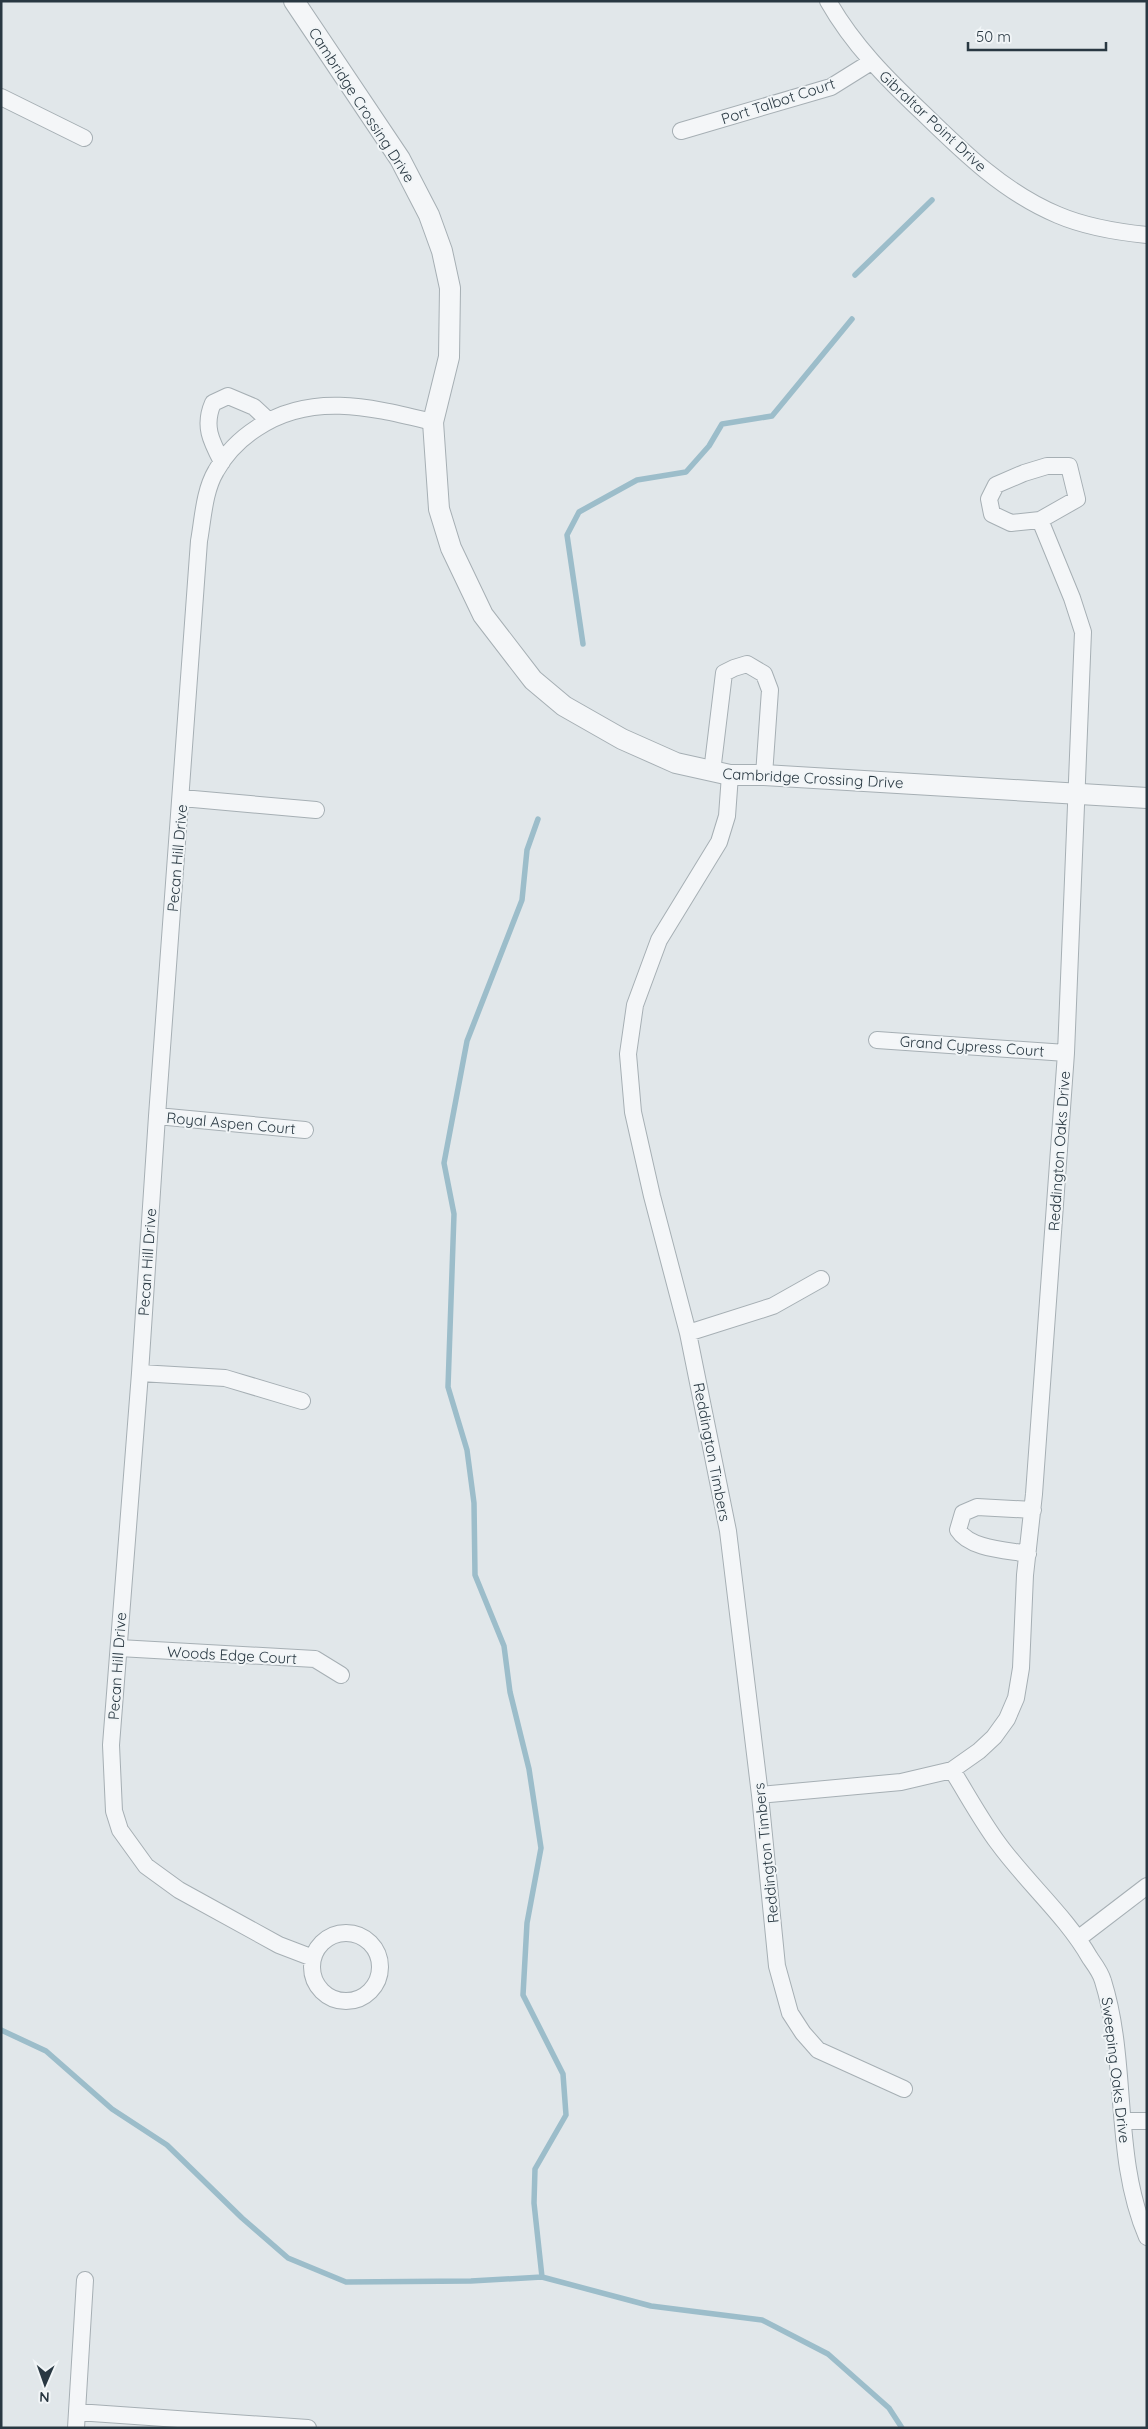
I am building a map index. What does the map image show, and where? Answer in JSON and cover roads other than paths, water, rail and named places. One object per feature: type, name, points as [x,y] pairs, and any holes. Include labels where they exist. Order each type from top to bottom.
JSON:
[{"type":"street","name":"Cambridge Crossing Drive","points":[[294,1],[400,159],[429,216],[442,251],[450,288],[449,357],[434,422],[439,509],[451,548],[483,615],[505,646],[534,680],[564,706],[622,739],[676,763],[721,774],[1147,798]]},
{"type":"street","name":"Gibraltar Point Drive","points":[[828,1],[871,62],[970,160],[1013,191],[1059,216],[1111,231],[1147,235]]},
{"type":"street","name":"Port Talbot Court","points":[[681,131],[831,87],[871,62]]},
{"type":"street","points":[[1,97],[84,138]]},
{"type":"street","points":[[222,462],[214,447],[207,418],[213,403],[228,396],[254,407],[268,420]]},
{"type":"street","name":"Pecan Hill Drive","points":[[313,1958],[278,1945],[179,1890],[146,1866],[120,1830],[114,1812],[111,1746],[140,1373],[156,1116],[182,798],[199,541],[205,505],[215,472],[240,440],[268,420],[315,405],[345,405],[375,408],[434,422]]},
{"type":"street","points":[[1047,466],[1069,466],[1077,499],[1040,520],[1010,523],[992,514],[989,499],[996,485],[1047,466]]},
{"type":"street","name":"Reddington Oaks Drive","points":[[760,1795],[901,1782],[952,1770],[979,1751],[994,1737],[1007,1720],[1016,1698],[1021,1668],[1066,1053],[1083,632],[1072,598],[1040,520]]},
{"type":"street","name":"Reddington Timbers","points":[[764,775],[770,690],[764,674],[747,664],[724,673],[721,774],[727,816],[719,842],[658,940],[635,1006],[628,1054],[635,1121],[652,1196],[688,1333],[728,1531],[760,1795],[777,1966],[790,2013],[802,2033],[818,2050],[904,2089]]},
{"type":"street","points":[[182,798],[316,810]]},
{"type":"street","name":"Grand Cypress Court","points":[[877,1040],[1066,1053]]},
{"type":"street","name":"Royal Aspen Court","points":[[156,1116],[305,1130]]},
{"type":"street","points":[[688,1333],[773,1306],[821,1279]]},
{"type":"street","points":[[140,1373],[225,1378],[302,1401]]},
{"type":"street","points":[[1028,1554],[972,1542],[963,1538],[958,1530],[959,1521],[963,1513],[977,1507],[1033,1510]]},
{"type":"street","name":"Woods Edge Court","points":[[118,1648],[315,1660],[342,1675]]},
{"type":"street","name":"Sweeping Oaks Drive","points":[[952,1770],[998,1843],[1079,1938],[1103,1979],[1110,2009],[1130,2185],[1138,2217],[1147,2237]]},
{"type":"street","points":[[1079,1938],[1147,1886]]},
{"type":"street","points":[[339,1933],[350,1933],[361,1936],[374,1948],[380,1963],[380,1975],[376,1985],[368,1994],[348,2001],[336,2000],[326,1995],[318,1987],[313,1977],[313,1958],[320,1945],[328,1938],[339,1933]]},
{"type":"street","points":[[1123,2121],[1147,2121]]},
{"type":"street","points":[[85,2280],[77,2420],[308,2428]]},
{"type":"waterway","points":[[855,275],[932,200]]},
{"type":"waterway","points":[[583,644],[567,535],[579,512],[637,480],[686,472],[709,446],[722,424],[772,416],[852,319]]},
{"type":"waterway","points":[[538,819],[527,850],[522,900],[467,1041],[444,1163],[454,1214],[448,1387],[467,1450],[474,1503],[475,1575],[504,1646],[510,1692],[529,1769],[541,1848],[527,1923],[523,1995],[563,2074],[566,2115],[535,2169],[534,2203],[542,2277]]},
{"type":"waterway","points":[[1,2030],[46,2051],[112,2109],[167,2145],[242,2218],[288,2258],[346,2282],[471,2281],[542,2277],[651,2306],[762,2320],[828,2354],[889,2408],[902,2428]]}]
